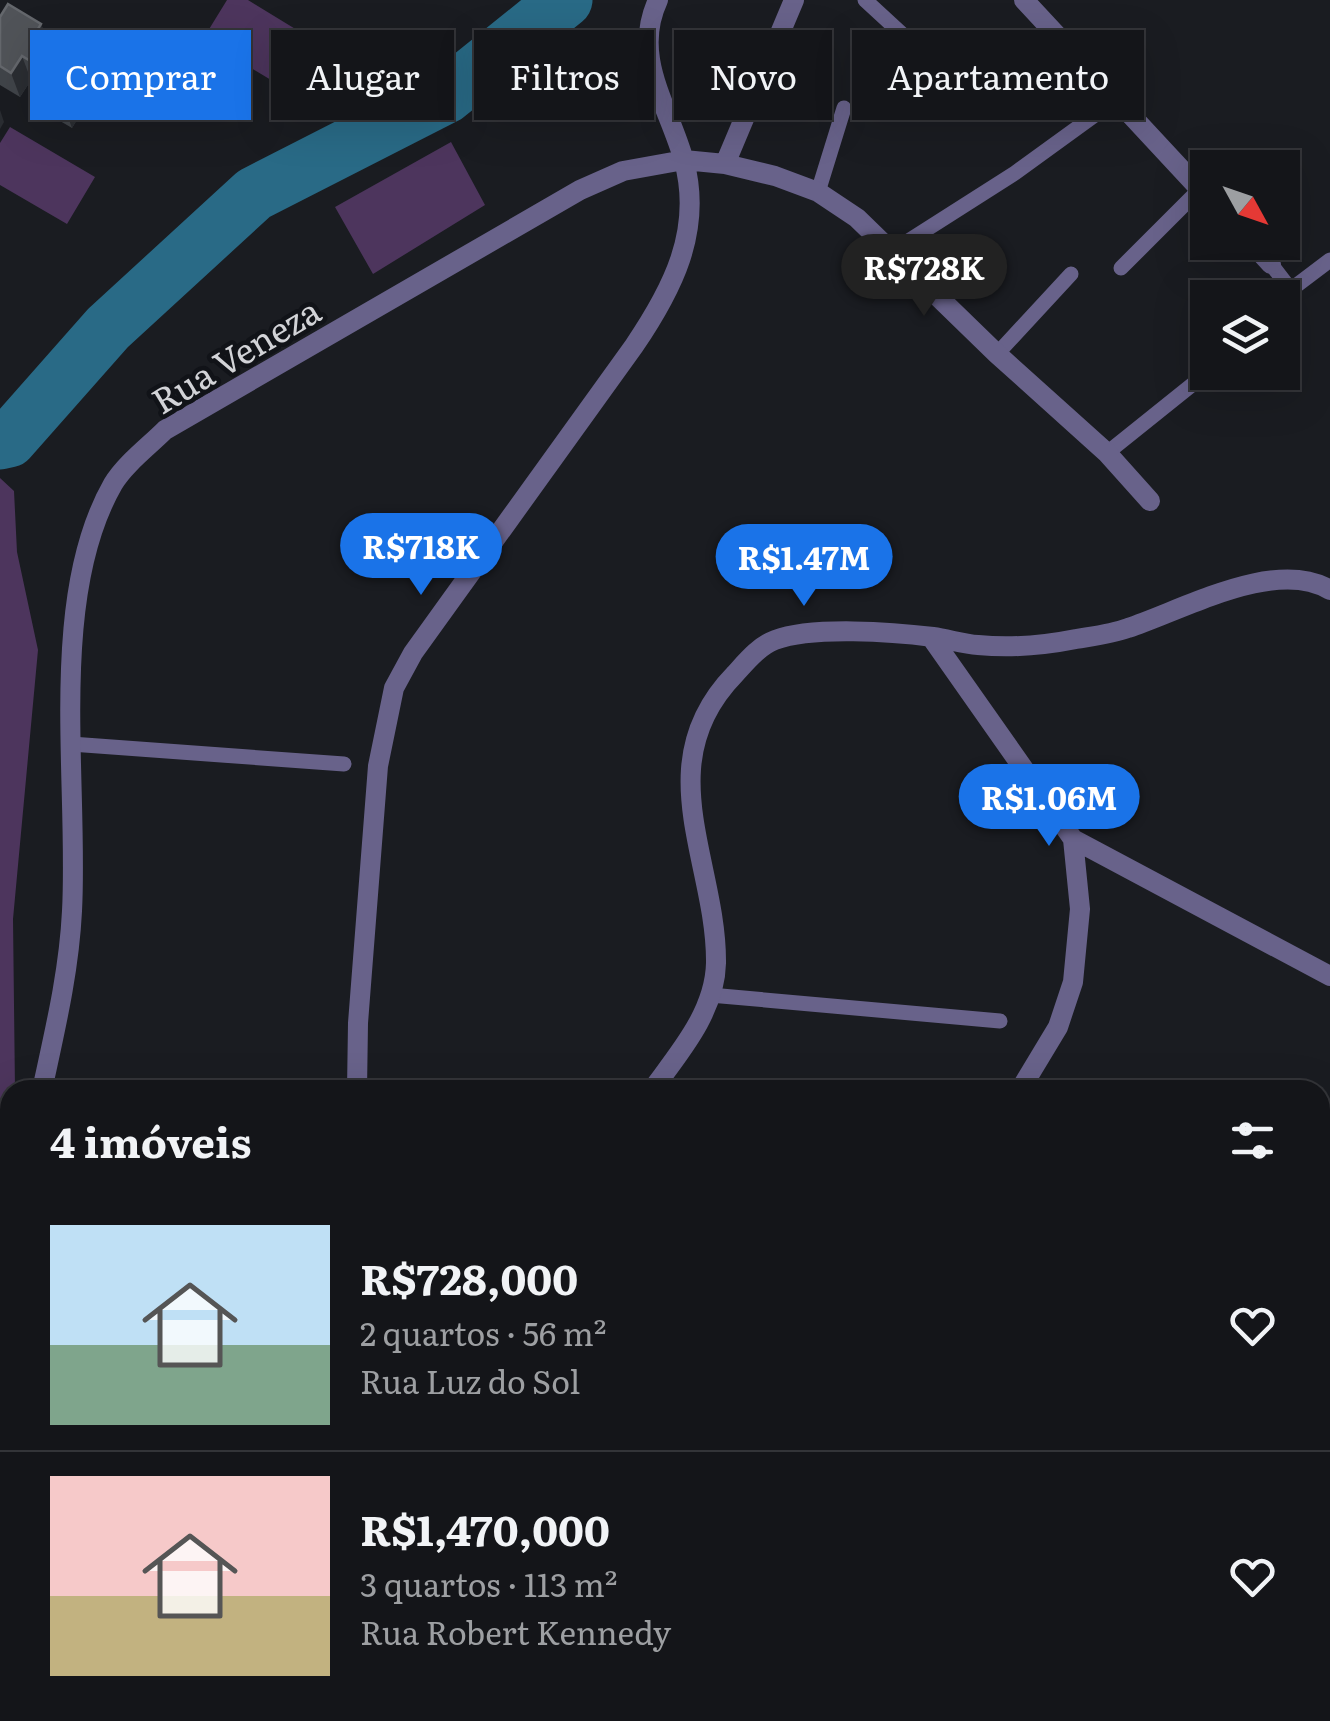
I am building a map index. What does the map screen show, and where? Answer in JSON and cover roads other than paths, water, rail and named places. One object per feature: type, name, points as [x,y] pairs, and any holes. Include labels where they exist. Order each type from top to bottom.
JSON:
[{"type":"street","points":[[358,1080],[358,1022],[378,766],[394,688],[413,653],[666,299],[688,229],[684,160],[648,65],[650,16],[658,0]]},
{"type":"street","points":[[724,164],[794,0]]},
{"type":"street","points":[[1030,8],[1051,30]]},
{"type":"street","points":[[1136,120],[1190,179]]},
{"type":"street","name":"Rua Veneza","points":[[44,1080],[67,977],[72,907],[74,653],[84,553],[114,482],[165,430],[580,190],[623,171],[684,160],[776,176],[818,192],[857,218],[997,354],[1107,452],[1150,501]]},
{"type":"street","points":[[1268,260],[1272,264]]},
{"type":"street","points":[[659,1080],[694,1032],[710,995],[716,965],[689,802],[692,762],[703,719],[723,686],[752,656],[773,641],[816,632],[930,637],[978,645],[1070,641],[1124,630],[1257,582],[1290,578],[1319,583],[1330,590]]},
{"type":"street","points":[[930,637],[1073,839],[1330,976]]},
{"type":"street","points":[[1026,1080],[1058,1027],[1073,982],[1080,909],[1073,839]]},
{"type":"lane","points":[[866,0],[898,30]]},
{"type":"lane","points":[[818,192],[844,108]]},
{"type":"lane","points":[[891,252],[1015,173],[1089,120]]},
{"type":"lane","points":[[1122,268],[1190,207]]},
{"type":"lane","points":[[1300,283],[1330,260]]},
{"type":"lane","points":[[1272,264],[1286,280]]},
{"type":"lane","points":[[997,354],[1071,274]]},
{"type":"lane","points":[[1107,452],[1190,386]]},
{"type":"lane","points":[[71,744],[344,764]]},
{"type":"lane","points":[[710,995],[1000,1020]]},
{"type":"waterway","points":[[0,442],[9,440],[108,328],[254,194],[446,96],[565,0]]}]
